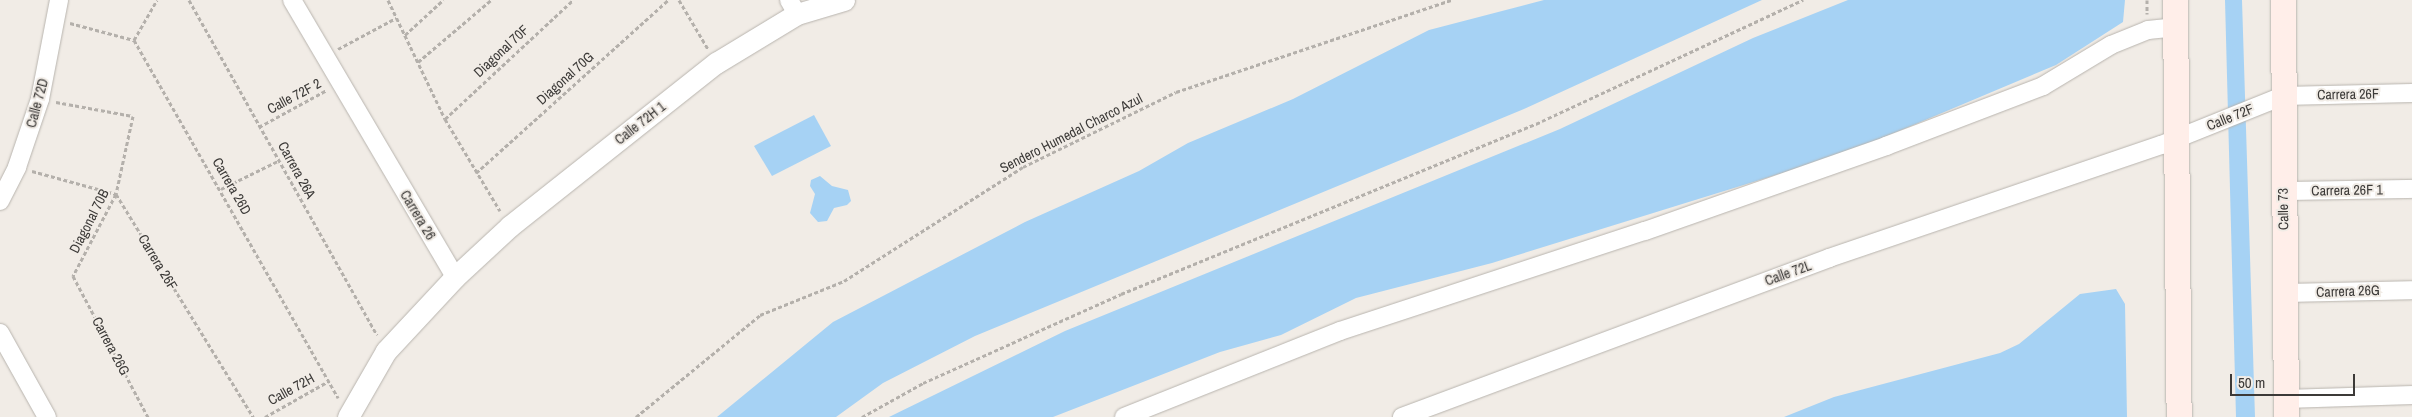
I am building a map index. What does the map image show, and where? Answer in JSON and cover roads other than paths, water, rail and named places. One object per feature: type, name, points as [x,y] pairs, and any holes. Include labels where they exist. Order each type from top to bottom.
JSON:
[{"type":"main road","points":[[2175,0],[2178,417]]},
{"type":"main road","name":"Calle 73","points":[[2283,0],[2273,100],[2283,191],[2286,408]]},
{"type":"street","name":"Calle 72D","points":[[0,201],[17,167],[40,99],[59,0]]},
{"type":"street","name":"Carrera 26","points":[[292,0],[339,84],[455,276]]},
{"type":"street","name":"Calle 72H 1","points":[[455,276],[510,226],[716,63],[793,7],[844,0]]},
{"type":"street","points":[[1124,417],[1340,331],[1645,231],[1886,146],[2043,86],[2111,44],[2148,30],[2175,27]]},
{"type":"street","name":"Carrera 26F","points":[[2273,100],[2412,93]]},
{"type":"street","name":"Calle 72F","points":[[2176,139],[2273,100]]},
{"type":"street","name":"Calle 72L","points":[[1402,417],[1829,258],[2176,139]]},
{"type":"street","name":"Carrera 26F 1","points":[[2283,191],[2412,189]]},
{"type":"street","points":[[344,410],[386,351],[455,276]]},
{"type":"street","name":"Carrera 26G","points":[[2284,293],[2412,290]]},
{"type":"street","points":[[0,333],[47,417]]},
{"type":"street","points":[[2286,408],[2412,395]]},
{"type":"water","points":[[1544,0],[1762,0],[1524,109],[975,336],[883,383],[836,417],[717,417],[833,322],[1025,222],[1139,171],[1188,143],[1293,99],[1429,30]]},
{"type":"water","points":[[1848,0],[2125,0],[2123,22],[2056,65],[1847,153],[1492,263],[1356,298],[1281,335],[1220,352],[1053,417],[889,417],[1065,331],[1560,129],[1753,38]]},
{"type":"water","points":[[2225,0],[2242,0],[2255,417],[2236,417]]},
{"type":"water","points":[[814,115],[831,146],[772,176],[754,146]]},
{"type":"water","points":[[820,176],[832,186],[848,190],[851,201],[847,205],[834,208],[827,221],[818,222],[810,213],[815,194],[810,186],[811,180]]},
{"type":"water","points":[[2116,289],[2125,304],[2127,417],[1784,417],[1834,397],[2000,353],[2019,344],[2080,294]]}]
